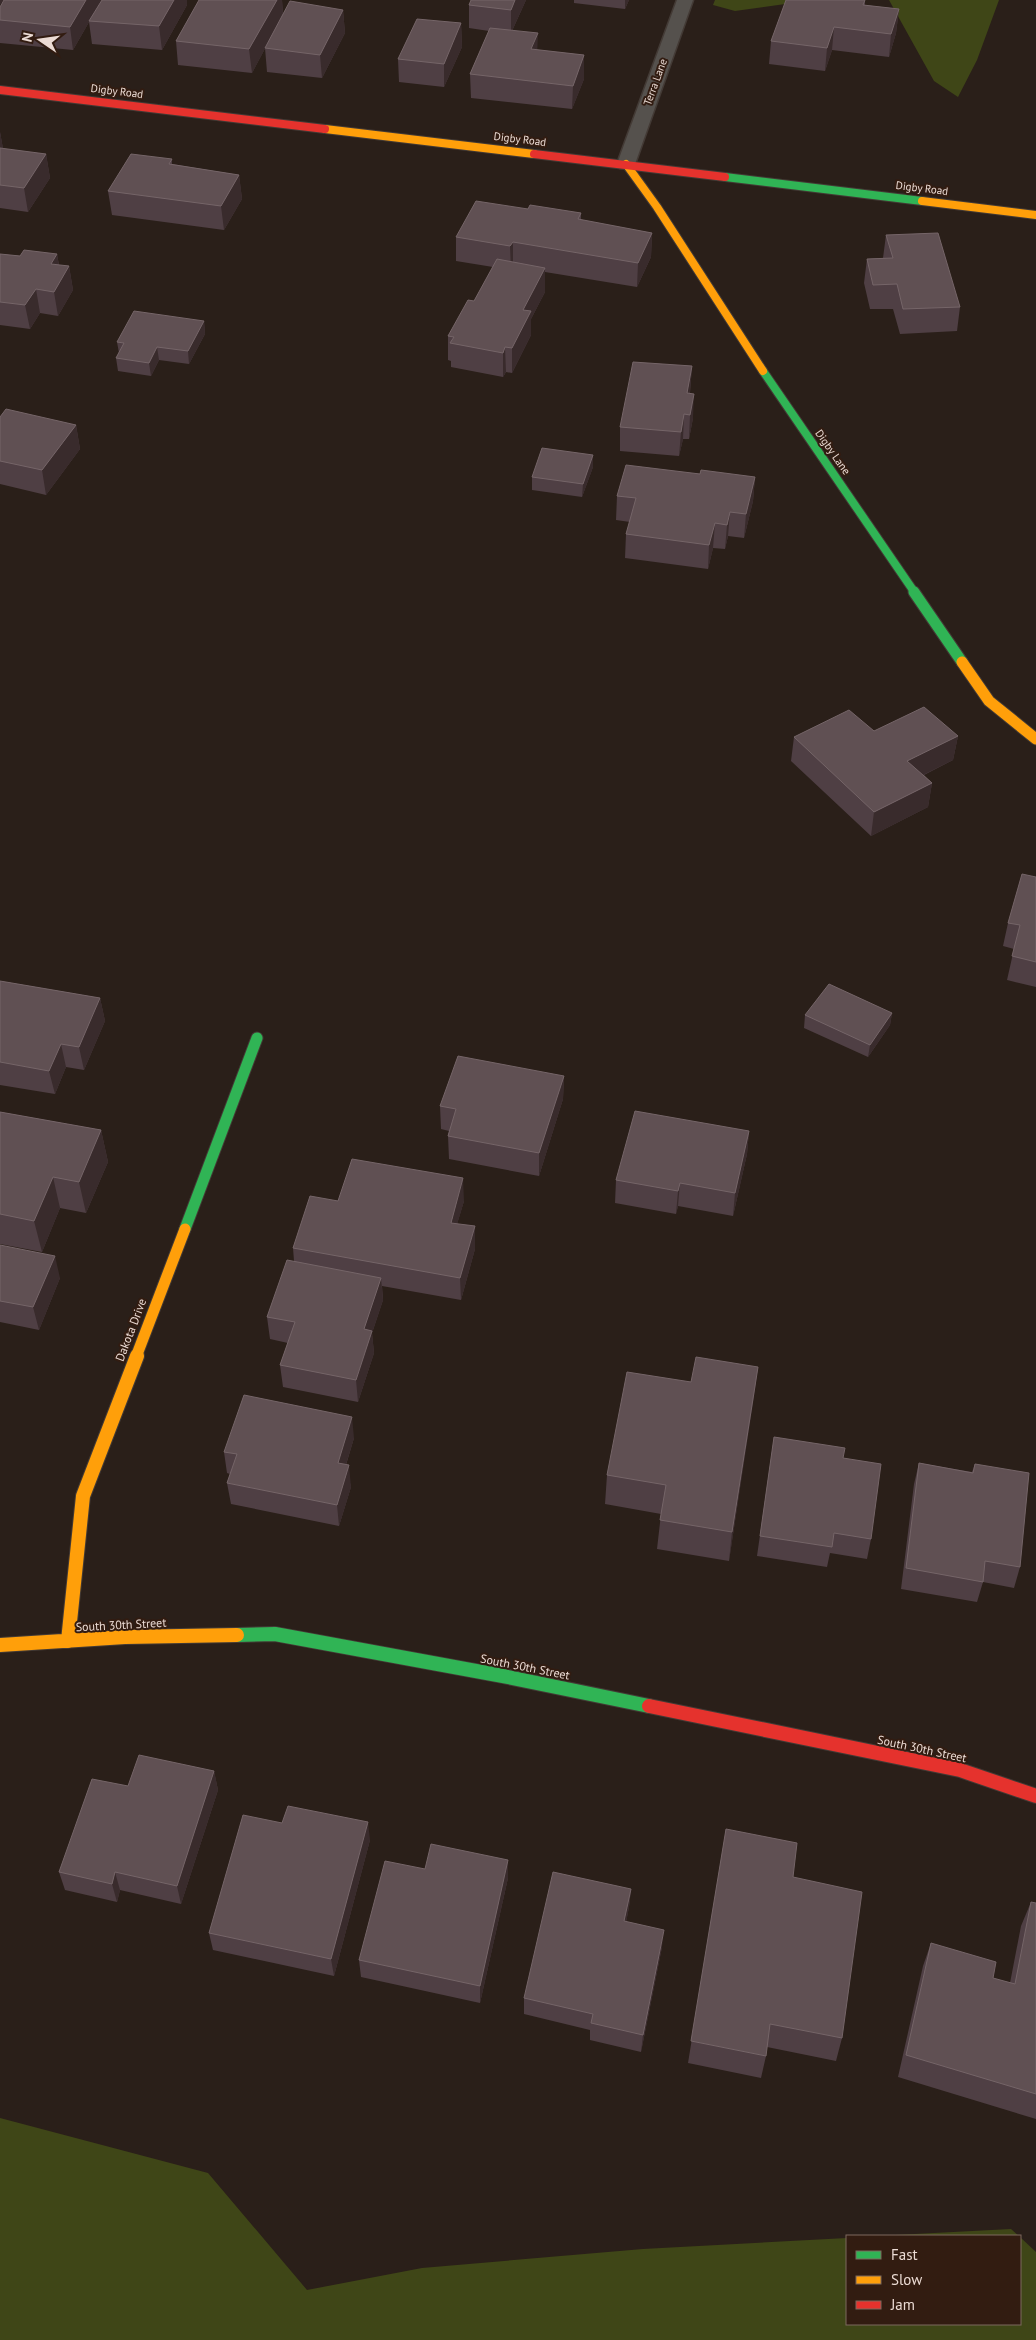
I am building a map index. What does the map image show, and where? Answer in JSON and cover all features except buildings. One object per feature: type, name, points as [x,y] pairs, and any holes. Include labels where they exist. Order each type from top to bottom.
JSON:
[{"type":"street","name":"Digby Road","points":[[0,90],[626,164],[1036,215]]},
{"type":"street","name":"Digby Lane","points":[[626,164],[657,207],[745,346],[989,701],[1036,739]]},
{"type":"street","name":"Dakota Drive","points":[[68,1641],[83,1496],[257,1038]]},
{"type":"street","name":"South 30th Street","points":[[0,1645],[124,1637],[275,1634],[503,1676],[960,1770],[1036,1796]]},
{"type":"lane","name":"Terra Lane","points":[[626,164],[684,0]]},
{"type":"green space","points":[[715,0],[814,0],[735,11],[713,5]]},
{"type":"green space","points":[[889,0],[999,0],[977,60],[958,97],[934,81]]},
{"type":"green space","points":[[0,2118],[208,2173],[307,2290],[422,2268],[643,2249],[846,2238],[846,2325],[1021,2325],[1021,2238],[1036,2252],[1036,2340],[0,2340]]},
{"type":"green space","points":[[1011,2229],[1018,2235],[895,2235]]},
{"type":"traffic: fast","points":[[725,177],[922,201]]},
{"type":"traffic: fast","points":[[763,371],[962,662]]},
{"type":"traffic: fast","points":[[185,1229],[257,1038]]},
{"type":"traffic: fast","points":[[237,1635],[275,1634],[503,1676],[649,1706]]},
{"type":"traffic: slow","points":[[325,129],[534,154]]},
{"type":"traffic: slow","points":[[626,164],[657,207],[763,371]]},
{"type":"traffic: slow","points":[[922,201],[1036,215]]},
{"type":"traffic: slow","points":[[962,662],[989,701],[1036,739]]},
{"type":"traffic: slow","points":[[68,1641],[83,1496],[185,1229]]},
{"type":"traffic: slow","points":[[0,1645],[125,1637],[237,1635]]},
{"type":"traffic: jam","points":[[0,90],[325,129]]},
{"type":"traffic: jam","points":[[534,154],[725,177]]},
{"type":"traffic: jam","points":[[649,1706],[960,1770],[1036,1796]]}]
